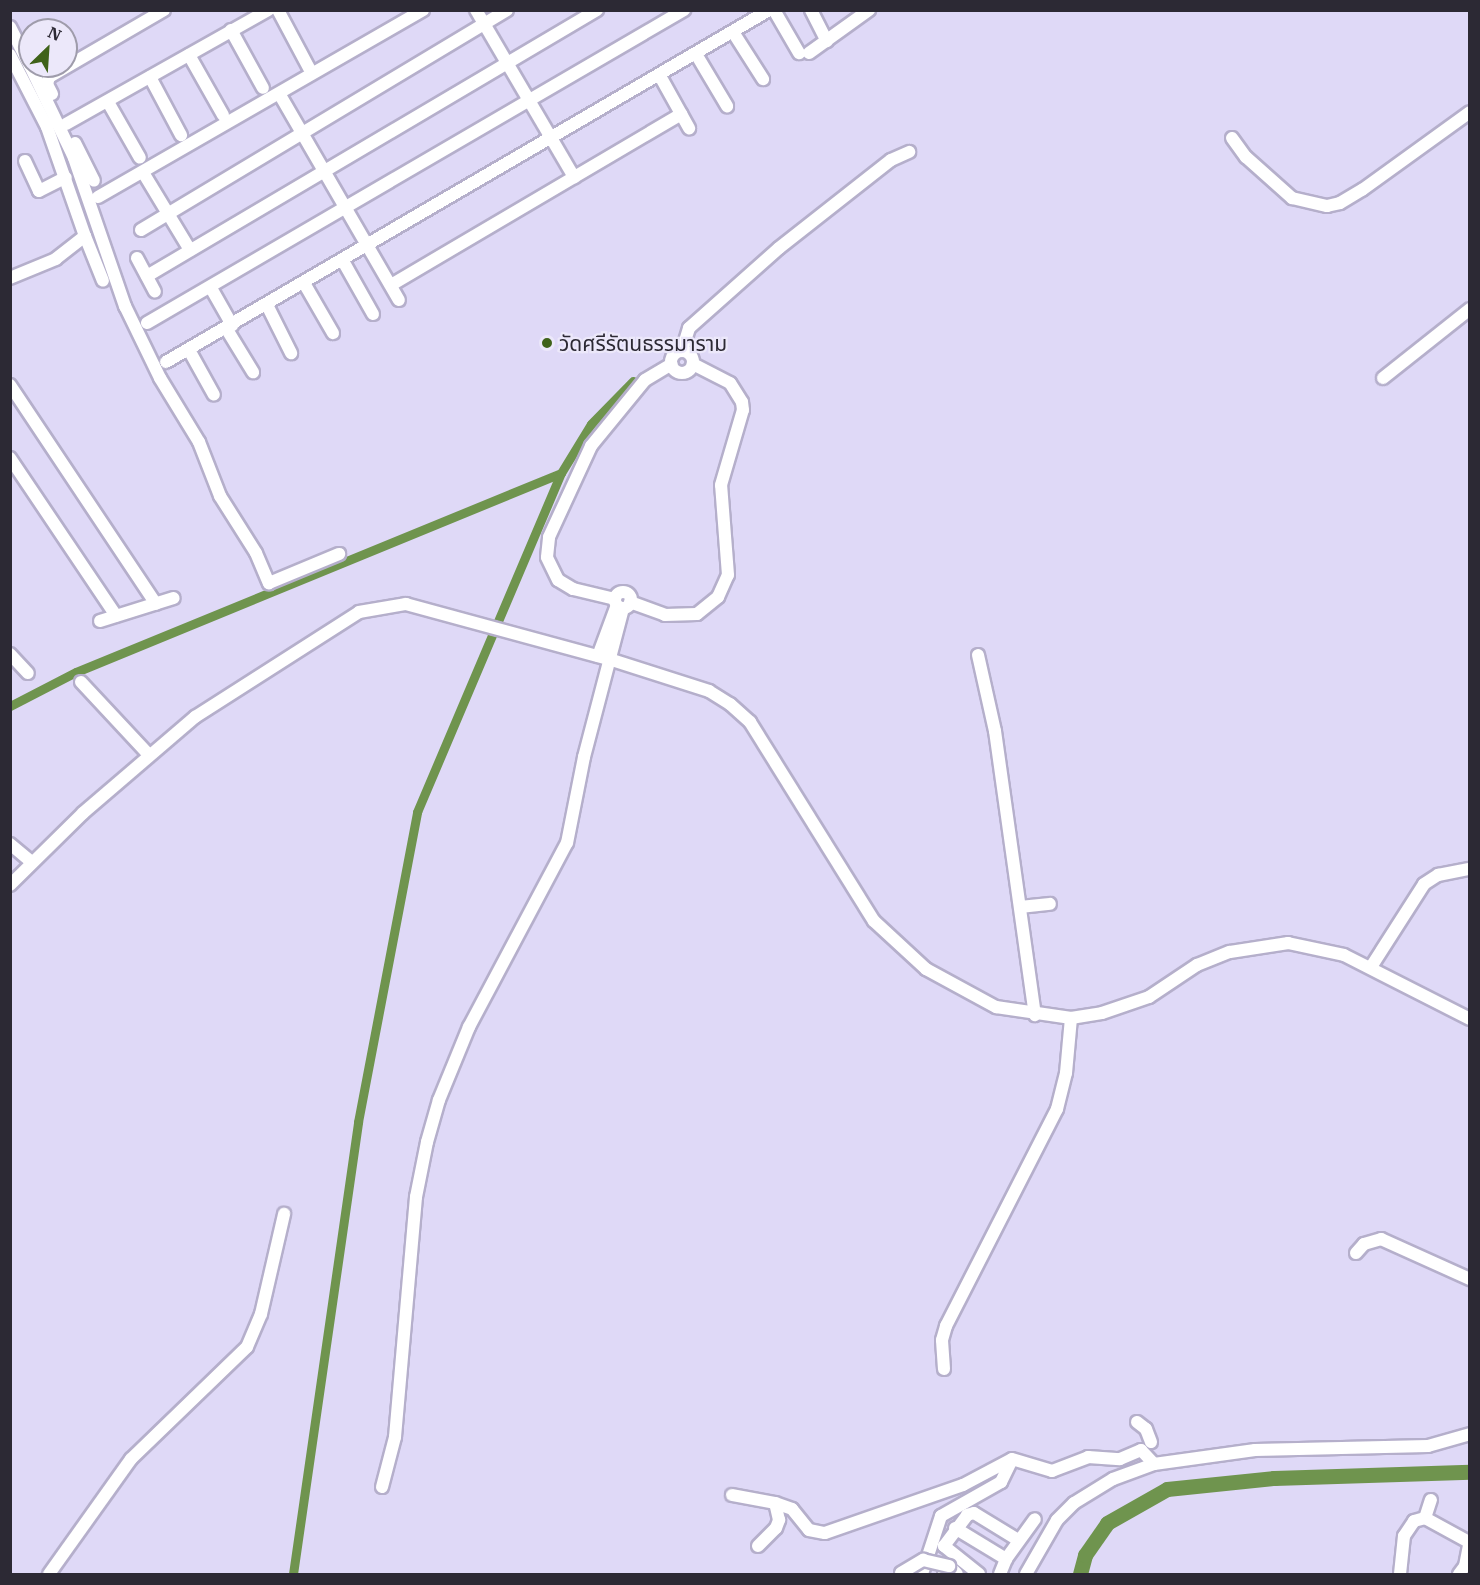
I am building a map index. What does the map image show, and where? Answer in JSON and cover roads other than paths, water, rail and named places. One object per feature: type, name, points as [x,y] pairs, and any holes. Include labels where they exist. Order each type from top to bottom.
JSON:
[{"type":"street","points":[[94,180],[47,80],[164,10]]},
{"type":"street","points":[[66,124],[268,10]]},
{"type":"street","points":[[278,10],[309,68]]},
{"type":"street","points":[[98,198],[144,174],[423,10]]},
{"type":"street","points":[[476,10],[574,177]]},
{"type":"street","points":[[141,230],[507,10]]},
{"type":"street","points":[[147,276],[597,10]]},
{"type":"street","points":[[147,323],[347,210],[684,10]]},
{"type":"street","points":[[166,362],[553,140],[769,10]]},
{"type":"street","points":[[774,10],[804,53],[827,41],[868,10]]},
{"type":"street","points":[[811,10],[827,41]]},
{"type":"street","points":[[10,27],[18,43]]},
{"type":"street","points":[[231,30],[263,88]]},
{"type":"street","points":[[734,32],[763,79]]},
{"type":"street","points":[[696,54],[726,105]]},
{"type":"street","points":[[10,55],[47,127],[103,281]]},
{"type":"street","points":[[189,55],[223,115]]},
{"type":"street","points":[[660,76],[689,128]]},
{"type":"street","points":[[36,78],[74,158],[125,306],[160,378],[199,442],[220,496],[256,553],[269,583],[339,554]]},
{"type":"street","points":[[150,78],[181,135]]},
{"type":"street","points":[[280,95],[399,300]]},
{"type":"street","points":[[108,102],[140,158]]},
{"type":"street","points":[[1232,138],[1246,157],[1292,198],[1327,206],[1340,203],[1362,190],[1470,112]]},
{"type":"street","points":[[390,285],[681,114]]},
{"type":"street","points":[[682,351],[689,328],[771,255],[891,160],[909,152]]},
{"type":"street","points":[[25,161],[39,190],[66,177]]},
{"type":"street","points":[[144,174],[190,250]]},
{"type":"street","points":[[10,278],[56,259],[85,236]]},
{"type":"street","points":[[137,258],[155,292]]},
{"type":"street","points":[[343,261],[373,314]]},
{"type":"street","points":[[304,283],[333,333]]},
{"type":"street","points":[[210,288],[253,372]]},
{"type":"street","points":[[267,305],[291,353]]},
{"type":"street","points":[[1383,378],[1470,309]]},
{"type":"street","points":[[189,350],[214,395]]},
{"type":"street","points":[[682,351],[689,353],[693,364],[730,383],[742,402],[743,411],[721,485],[728,575],[718,597],[697,614],[665,615],[573,590],[558,580],[547,557],[549,537],[591,446],[645,380],[672,364],[675,354],[682,351]]},
{"type":"street","points":[[672,364],[683,373],[693,364]]},
{"type":"street","points":[[10,385],[156,604]]},
{"type":"street","points":[[10,458],[117,616]]},
{"type":"street","points":[[99,621],[174,598]]},
{"type":"street","points":[[598,656],[613,630],[621,603]]},
{"type":"street","points":[[10,885],[30,861],[149,755],[232,692],[369,608],[406,604],[483,623],[612,660],[709,691],[730,704],[750,722],[874,921],[904,952],[967,995],[996,1007],[1035,1016],[1071,1018],[1127,1006],[1197,965],[1258,945],[1315,946],[1371,967],[1470,1020]]},
{"type":"street","points":[[382,1487],[396,1428],[416,1197],[430,1131],[469,1027],[567,843],[584,757],[612,660],[613,630]]},
{"type":"street","points":[[10,654],[28,673]]},
{"type":"street","points":[[978,655],[995,731],[1035,1016]]},
{"type":"street","points":[[81,682],[149,755]]},
{"type":"street","points":[[10,844],[30,861]]},
{"type":"street","points":[[1371,967],[1424,884],[1438,875],[1470,869]]},
{"type":"street","points":[[1020,907],[1050,904]]},
{"type":"street","points":[[944,1370],[942,1340],[946,1326],[1057,1109],[1066,1073],[1071,1018]]},
{"type":"street","points":[[49,1575],[131,1459],[247,1347],[261,1314],[284,1214]]},
{"type":"street","points":[[1356,1253],[1364,1244],[1381,1239],[1470,1279]]},
{"type":"street","points":[[1137,1422],[1146,1429],[1151,1442]]},
{"type":"street","points":[[1026,1575],[1057,1520],[1074,1503],[1113,1479],[1154,1464],[1255,1450],[1428,1446],[1470,1434]]},
{"type":"street","points":[[732,1495],[775,1503],[792,1509],[809,1530],[825,1533],[973,1481],[1012,1459],[1052,1471],[1088,1457],[1120,1459],[1142,1450],[1154,1464]]},
{"type":"street","points":[[922,1575],[941,1516],[1000,1482],[1012,1459]]},
{"type":"street","points":[[1425,1518],[1431,1500]]},
{"type":"street","points":[[758,1546],[776,1528],[779,1520],[775,1503]]},
{"type":"street","points":[[979,1575],[945,1550],[944,1543],[967,1515],[974,1513],[1018,1540]]},
{"type":"street","points":[[1400,1575],[1408,1528],[1414,1521],[1425,1518],[1469,1541],[1466,1566],[1459,1575]]},
{"type":"street","points":[[1000,1575],[1018,1540],[1035,1519]]},
{"type":"street","points":[[956,1528],[1006,1560]]},
{"type":"street","points":[[902,1573],[923,1560],[950,1572]]},
{"type":"waterway","points":[[293,1574],[358,1122],[417,812],[561,473],[591,424],[633,381]]},
{"type":"waterway","points":[[10,706],[76,672],[561,473]]},
{"type":"waterway","points":[[1080,1574],[1085,1555],[1107,1523],[1167,1489],[1274,1478],[1470,1472]]},
{"type":"place","name":"วัดศรีรัตนธรรมาราม","points":[[547,343]]}]
